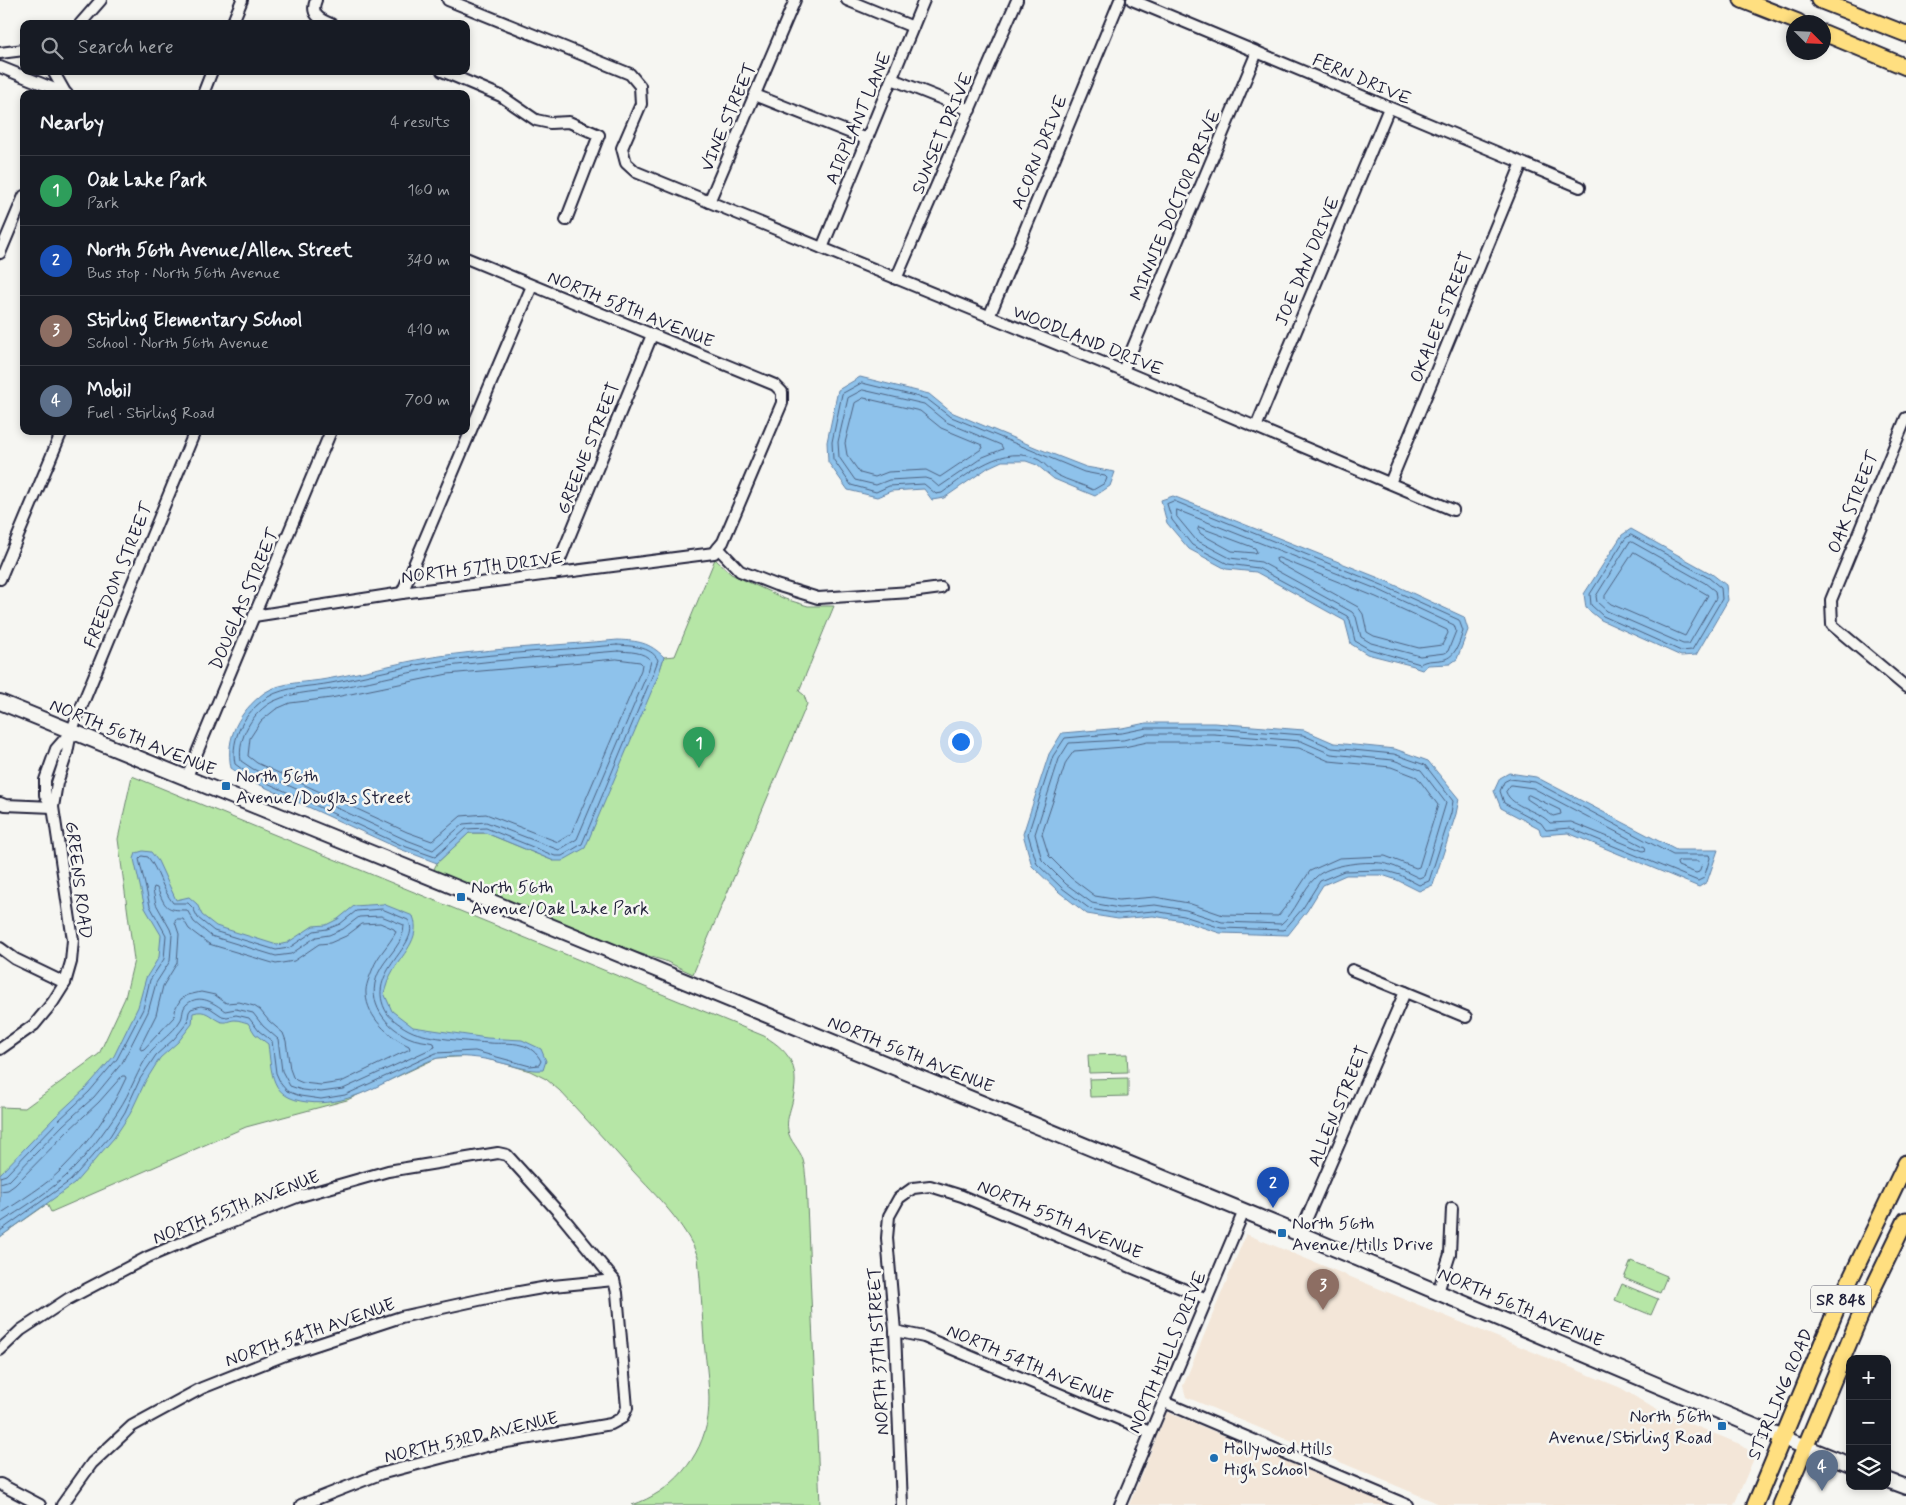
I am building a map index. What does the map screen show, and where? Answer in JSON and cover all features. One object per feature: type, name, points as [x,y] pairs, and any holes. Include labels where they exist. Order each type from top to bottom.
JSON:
[{"type":"main road","points":[[1742,0],[1786,17]]},
{"type":"main road","points":[[1819,0],[1906,34]]},
{"type":"main road","points":[[1831,36],[1904,65]]},
{"type":"main road","name":"STIRLING ROAD","points":[[1755,1505],[1850,1278],[1906,1163]]},
{"type":"main road","name":"SR 848","points":[[1781,1505],[1863,1309],[1906,1220]]},
{"type":"street","points":[[84,20],[101,0]]},
{"type":"street","points":[[234,20],[242,0]]},
{"type":"street","points":[[316,0],[313,6],[315,13],[322,20]]},
{"type":"street","points":[[448,0],[630,74],[640,86],[641,104],[622,148],[626,163],[636,172],[709,202]]},
{"type":"street","name":"VINE STREET","points":[[709,202],[795,0]]},
{"type":"street","points":[[848,0],[913,27]]},
{"type":"street","name":"AIRPLANT LANE","points":[[822,248],[924,0]]},
{"type":"street","name":"SUNSET DRIVE","points":[[896,279],[1017,0]]},
{"type":"street","name":"ACORN DRIVE","points":[[989,317],[1120,0]]},
{"type":"street","name":"FERN DRIVE","points":[[1132,0],[1580,187]]},
{"type":"street","points":[[0,53],[20,50]]},
{"type":"street","name":"MINNIE DOCTOR DRIVE","points":[[1123,371],[1257,52]]},
{"type":"street","points":[[0,67],[56,90]]},
{"type":"street","points":[[55,75],[64,90]]},
{"type":"street","points":[[205,90],[210,75]]},
{"type":"street","points":[[451,75],[501,96],[536,120],[550,123],[569,122],[599,135],[566,220]]},
{"type":"street","points":[[892,79],[970,110]]},
{"type":"street","points":[[755,95],[866,139]]},
{"type":"street","name":"JOE DAN DRIVE","points":[[1256,427],[1389,108]]},
{"type":"street","name":"OKALEE STREET","points":[[1390,483],[1522,163]]},
{"type":"street","name":"WOODLAND DRIVE","points":[[709,202],[1123,371],[1453,510]]},
{"type":"street","points":[[0,253],[20,206]]},
{"type":"street","name":"NORTH 58TH AVENUE","points":[[470,260],[775,385],[782,392],[782,403],[723,542],[716,551]]},
{"type":"street","points":[[470,432],[532,286]]},
{"type":"street","name":"GREENE STREET","points":[[554,574],[652,335]]},
{"type":"street","name":"OAK STREET","points":[[1906,418],[1831,600],[1832,625],[1906,687]]},
{"type":"street","points":[[0,579],[60,435]]},
{"type":"street","name":"FREEDOM STREET","points":[[71,732],[193,435]]},
{"type":"street","name":"DOUGLAS STREET","points":[[186,779],[329,435]]},
{"type":"street","points":[[402,593],[469,435]]},
{"type":"street","points":[[716,551],[740,571],[818,598],[911,592],[941,588]]},
{"type":"street","name":"NORTH 57TH DRIVE","points":[[254,616],[402,593],[716,551]]},
{"type":"street","name":"NORTH 56TH AVENUE","points":[[0,702],[1300,1234],[1846,1463]]},
{"type":"street","name":"GREENS ROAD","points":[[53,807],[45,795],[47,774],[56,749],[71,732]]},
{"type":"street","name":"GREENS ROAD","points":[[0,1049],[34,1025],[53,1002],[65,982],[71,962],[73,940],[53,807],[58,778],[67,753],[71,732]]},
{"type":"street","points":[[47,774],[58,778]]},
{"type":"street","points":[[0,803],[5,805],[53,807]]},
{"type":"street","points":[[0,948],[15,959],[65,982]]},
{"type":"street","points":[[1352,970],[1466,1017]]},
{"type":"street","name":"ALLEN STREET","points":[[1300,1234],[1405,992]]},
{"type":"street","name":"NORTH 55TH AVENUE","points":[[0,1350],[21,1330],[68,1299],[148,1257],[198,1236],[288,1201],[388,1171],[498,1153],[507,1155],[561,1215],[614,1280]]},
{"type":"street","name":"NORTH 55TH AVENUE","points":[[899,1198],[914,1188],[930,1186],[962,1196],[1207,1299]]},
{"type":"street","name":"NORTH 37TH STREET","points":[[899,1198],[889,1216],[887,1238],[895,1332],[902,1505]]},
{"type":"street","points":[[1438,1292],[1450,1254],[1452,1208]]},
{"type":"street","name":"NORTH HILLS DRIVE","points":[[1120,1505],[1244,1211]]},
{"type":"street","name":"NORTH 53RD AVENUE","points":[[301,1505],[380,1474],[490,1445],[611,1424],[622,1418],[627,1408],[617,1293],[614,1280]]},
{"type":"street","name":"NORTH 54TH AVENUE","points":[[62,1505],[92,1463],[132,1426],[202,1388],[286,1355],[401,1317],[553,1286],[614,1280]]},
{"type":"street","name":"NORTH 54TH AVENUE","points":[[895,1332],[924,1337],[1150,1432]]},
{"type":"street","points":[[1164,1402],[1407,1505]]},
{"type":"street","points":[[1891,1481],[1906,1487]]},
{"type":"street","points":[[0,1484],[40,1505]]},
{"type":"shaded area","points":[[1246,1234],[1621,1388],[1655,1409],[1742,1445],[1755,1456],[1734,1505],[1442,1505],[1186,1397],[1183,1386]]},
{"type":"shaded area","name":"Hollywood Hills High School","points":[[1167,1412],[1391,1505],[1129,1505]]},
{"type":"green space","points":[[715,559],[731,574],[785,599],[808,606],[834,606],[799,691],[804,695],[807,704],[693,974],[665,961],[592,939],[432,873],[437,863],[469,833],[486,833],[554,861],[658,676],[664,657],[675,656]]},
{"type":"green space","points":[[132,776],[764,1036],[782,1049],[792,1064],[795,1081],[788,1130],[790,1138],[800,1152],[805,1167],[820,1505],[632,1505],[660,1492],[683,1472],[692,1459],[705,1432],[709,1408],[709,1388],[698,1257],[686,1233],[661,1201],[560,1091],[546,1079],[530,1071],[474,1056],[437,1058],[347,1100],[246,1127],[51,1212],[47,1204],[0,1237],[0,1107],[25,1108],[99,1054],[125,998],[134,960],[118,839]]},
{"type":"green space","points":[[1127,1054],[1128,1072],[1089,1073],[1088,1055]]},
{"type":"green space","points":[[1128,1078],[1128,1096],[1090,1097],[1089,1079]]},
{"type":"green space","points":[[1631,1261],[1667,1276],[1660,1293],[1624,1278]]},
{"type":"green space","points":[[1622,1284],[1658,1299],[1651,1315],[1615,1300]]},
{"type":"water","points":[[860,377],[929,394],[951,412],[1086,467],[1115,472],[1110,486],[1095,496],[1054,479],[1037,465],[1026,461],[1002,461],[989,467],[944,498],[932,500],[924,489],[891,491],[877,497],[848,490],[828,462],[827,442],[838,390]]},
{"type":"water","points":[[1173,496],[1384,580],[1464,617],[1468,630],[1457,659],[1450,664],[1428,665],[1422,670],[1414,666],[1367,654],[1351,644],[1345,621],[1256,572],[1226,569],[1189,549],[1167,523],[1161,500]]},
{"type":"water","points":[[1631,529],[1712,574],[1726,585],[1728,600],[1696,655],[1681,656],[1601,620],[1586,608],[1584,594],[1622,535]]},
{"type":"water","points":[[618,640],[643,643],[664,657],[658,676],[585,848],[562,861],[554,861],[486,833],[469,833],[437,863],[400,849],[247,779],[231,768],[230,746],[232,736],[241,717],[255,700],[264,693],[279,686],[327,679],[447,655]]},
{"type":"water","points":[[1146,723],[1214,723],[1304,730],[1334,743],[1395,749],[1428,761],[1459,799],[1433,885],[1419,891],[1382,875],[1346,875],[1323,885],[1307,911],[1288,935],[1220,933],[1183,921],[1153,916],[1118,919],[1087,914],[1059,892],[1032,866],[1023,834],[1049,754],[1062,733],[1122,728]]},
{"type":"water","points":[[1509,773],[1536,777],[1676,850],[1718,850],[1707,882],[1699,887],[1568,833],[1541,835],[1539,828],[1501,808],[1494,791],[1500,778]]},
{"type":"water","points":[[143,851],[151,852],[158,861],[176,900],[189,897],[197,904],[202,915],[216,926],[277,945],[287,943],[313,926],[326,925],[338,919],[354,906],[383,904],[413,916],[415,932],[413,939],[390,976],[384,993],[392,1011],[413,1027],[487,1038],[522,1040],[541,1049],[546,1061],[543,1070],[527,1069],[478,1058],[438,1058],[360,1094],[321,1103],[307,1102],[295,1100],[279,1090],[272,1074],[268,1044],[255,1034],[248,1023],[235,1020],[221,1022],[204,1012],[193,1013],[192,1024],[178,1042],[160,1058],[145,1082],[130,1114],[114,1138],[74,1184],[0,1237],[0,1174],[85,1089],[114,1056],[138,1007],[146,978],[159,957],[161,935],[145,908],[134,859],[136,853]]},
{"type":"place","name":"Oak Lake Park","points":[[699,768]]},
{"type":"place","name":"North 56th Avenue/Douglas Street","points":[[226,786]]},
{"type":"place","name":"North 56th Avenue/Oak Lake Park","points":[[461,897]]},
{"type":"place","name":"North 56th Avenue/Allen Street","points":[[1273,1208]]},
{"type":"place","name":"North 56th Avenue/Hills Drive","points":[[1282,1233]]},
{"type":"place","name":"Stirling Elementary School","points":[[1323,1310]]},
{"type":"place","name":"North 56th Avenue/Stirling Road","points":[[1722,1426]]},
{"type":"place","name":"Hollywood Hills High School","points":[[1214,1458]]},
{"type":"place","name":"Mobil","points":[[1822,1491]]}]
